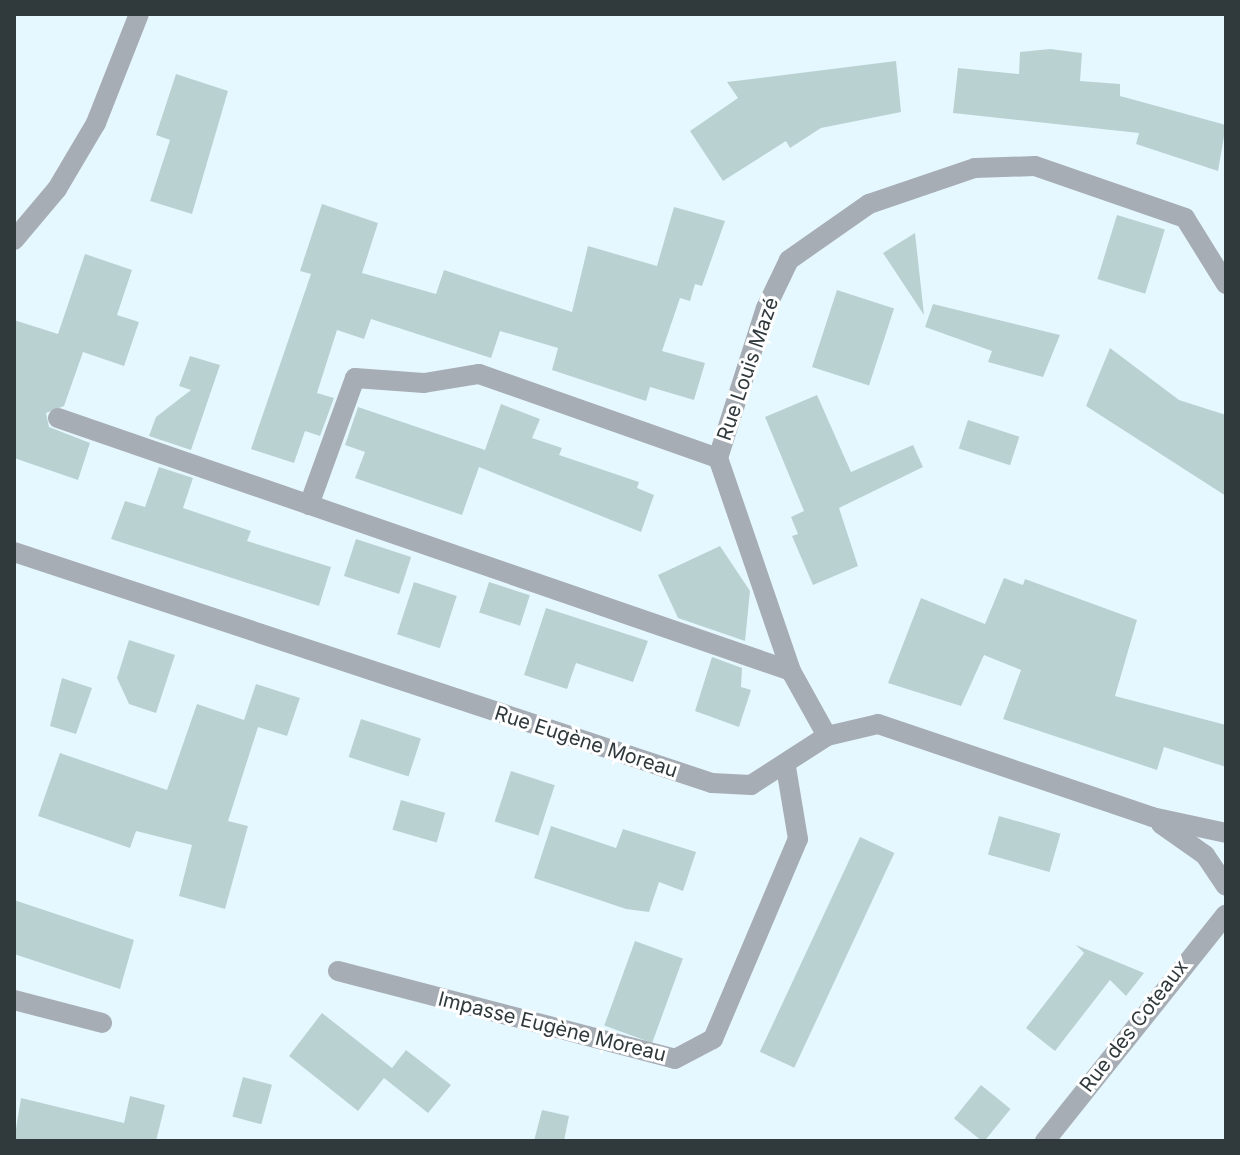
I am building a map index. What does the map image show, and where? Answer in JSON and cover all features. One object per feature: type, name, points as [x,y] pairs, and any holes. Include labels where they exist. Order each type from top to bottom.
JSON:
[{"type":"street","points":[[14,240],[57,189],[96,123],[139,14]]},
{"type":"street","name":"Rue Louis Mazé","points":[[827,736],[791,671],[718,458],[766,308],[789,260],[869,204],[975,168],[1035,166],[1185,218],[1226,284]]},
{"type":"street","name":"Rue Louis Mazé","points":[[309,505],[355,378],[424,383],[479,374],[718,458]]},
{"type":"street","points":[[58,418],[791,671]]},
{"type":"street","name":"Rue Eugène Moreau","points":[[14,552],[712,783],[751,785],[786,767],[827,736],[878,724],[1152,817],[1226,833]]},
{"type":"street","name":"Impasse Eugène Moreau","points":[[338,971],[675,1059],[713,1039],[798,839],[786,767]]},
{"type":"street","name":"Rue Eugène Moreau","points":[[1152,817],[1205,855],[1226,886]]},
{"type":"street","name":"Rue des Coteaux","points":[[1045,1141],[1226,914]]},
{"type":"street","points":[[14,1000],[102,1023]]},
{"type":"building","points":[[1050,49],[1082,53],[1080,81],[1120,84],[1120,96],[1226,125],[1218,171],[1136,144],[1139,133],[953,113],[958,68],[1019,74],[1020,52]]},
{"type":"building","points":[[896,61],[901,112],[821,128],[790,148],[786,141],[723,181],[690,131],[738,98],[727,82]]},
{"type":"building","points":[[176,74],[228,91],[192,214],[150,201],[170,140],[156,135]]},
{"type":"building","points":[[322,204],[378,223],[362,273],[436,294],[444,270],[572,312],[588,246],[657,266],[674,207],[725,221],[702,286],[695,284],[690,301],[680,298],[662,351],[705,363],[694,400],[650,387],[646,401],[552,370],[558,348],[500,331],[491,358],[371,319],[364,339],[337,330],[317,393],[334,398],[320,436],[305,431],[294,463],[251,449],[311,274],[300,271]]},
{"type":"building","points":[[1117,215],[1165,230],[1145,294],[1097,279]]},
{"type":"building","points":[[915,233],[924,315],[883,253]]},
{"type":"building","points":[[85,254],[132,270],[117,315],[139,322],[124,366],[83,352],[64,406],[46,413],[49,427],[90,443],[78,480],[14,458],[14,320],[58,334]]},
{"type":"building","points":[[837,290],[894,309],[869,386],[812,367]]},
{"type":"building","points":[[933,304],[1060,335],[1043,377],[988,362],[992,351],[925,327]]},
{"type":"building","points":[[1110,348],[1179,400],[1226,415],[1226,496],[1086,406]]},
{"type":"building","points":[[190,356],[220,365],[191,450],[149,436],[156,417],[191,390],[179,386]]},
{"type":"building","points":[[817,395],[851,472],[913,445],[923,467],[839,508],[858,566],[813,585],[792,536],[798,534],[791,517],[804,511],[765,417]]},
{"type":"building","points":[[501,404],[540,419],[532,438],[562,448],[559,455],[639,482],[637,488],[654,495],[641,532],[479,467],[462,515],[355,478],[365,452],[345,445],[358,407],[485,450]]},
{"type":"building","points":[[968,420],[1019,437],[1010,465],[959,449]]},
{"type":"building","points":[[159,467],[193,478],[183,508],[251,531],[247,541],[331,567],[319,606],[111,539],[125,501],[145,507]]},
{"type":"building","points":[[356,539],[411,557],[399,594],[344,576]]},
{"type":"building","points":[[720,546],[750,591],[745,641],[678,618],[658,575]]},
{"type":"building","points":[[1004,578],[1023,585],[1025,579],[1137,620],[1115,696],[1226,725],[1226,767],[1164,747],[1157,770],[1003,719],[1021,670],[984,655],[961,706],[888,683],[921,598],[985,624]]},
{"type":"building","points":[[414,582],[457,596],[440,648],[397,634]]},
{"type":"building","points":[[489,582],[530,595],[520,626],[479,612]]},
{"type":"building","points":[[546,608],[648,641],[633,682],[576,663],[567,689],[524,675]]},
{"type":"building","points":[[129,640],[175,655],[156,713],[129,704],[117,678]]},
{"type":"building","points":[[712,657],[742,668],[741,687],[751,690],[739,727],[695,711]]},
{"type":"building","points":[[62,678],[92,688],[76,734],[50,726]]},
{"type":"building","points":[[256,684],[300,698],[287,736],[258,727],[228,821],[248,826],[225,909],[179,896],[192,845],[136,831],[130,848],[38,816],[60,753],[167,790],[197,704],[244,720]]},
{"type":"building","points":[[361,719],[421,738],[409,777],[349,757]]},
{"type":"building","points":[[511,771],[555,785],[538,836],[495,821]]},
{"type":"building","points":[[401,800],[445,813],[437,842],[392,830]]},
{"type":"building","points":[[999,816],[1061,834],[1049,872],[988,854]]},
{"type":"building","points":[[551,826],[616,848],[623,829],[696,852],[683,891],[659,882],[649,912],[626,909],[534,878]]},
{"type":"building","points":[[860,837],[894,853],[794,1068],[760,1052]]},
{"type":"building","points":[[14,900],[134,940],[120,989],[14,954]]},
{"type":"building","points":[[635,941],[683,958],[652,1043],[604,1026]]},
{"type":"building","points":[[1076,945],[1144,973],[1126,996],[1110,980],[1055,1051],[1026,1028],[1084,953]]},
{"type":"building","points":[[322,1013],[392,1068],[406,1050],[451,1085],[428,1113],[384,1078],[358,1111],[289,1056]]},
{"type":"building","points":[[243,1077],[272,1085],[261,1124],[232,1117]]},
{"type":"building","points":[[981,1085],[1011,1109],[985,1141],[954,1118]]},
{"type":"building","points":[[130,1096],[165,1105],[156,1141],[14,1141],[21,1098],[124,1123]]},
{"type":"building","points":[[542,1110],[569,1116],[564,1141],[534,1141]]}]
